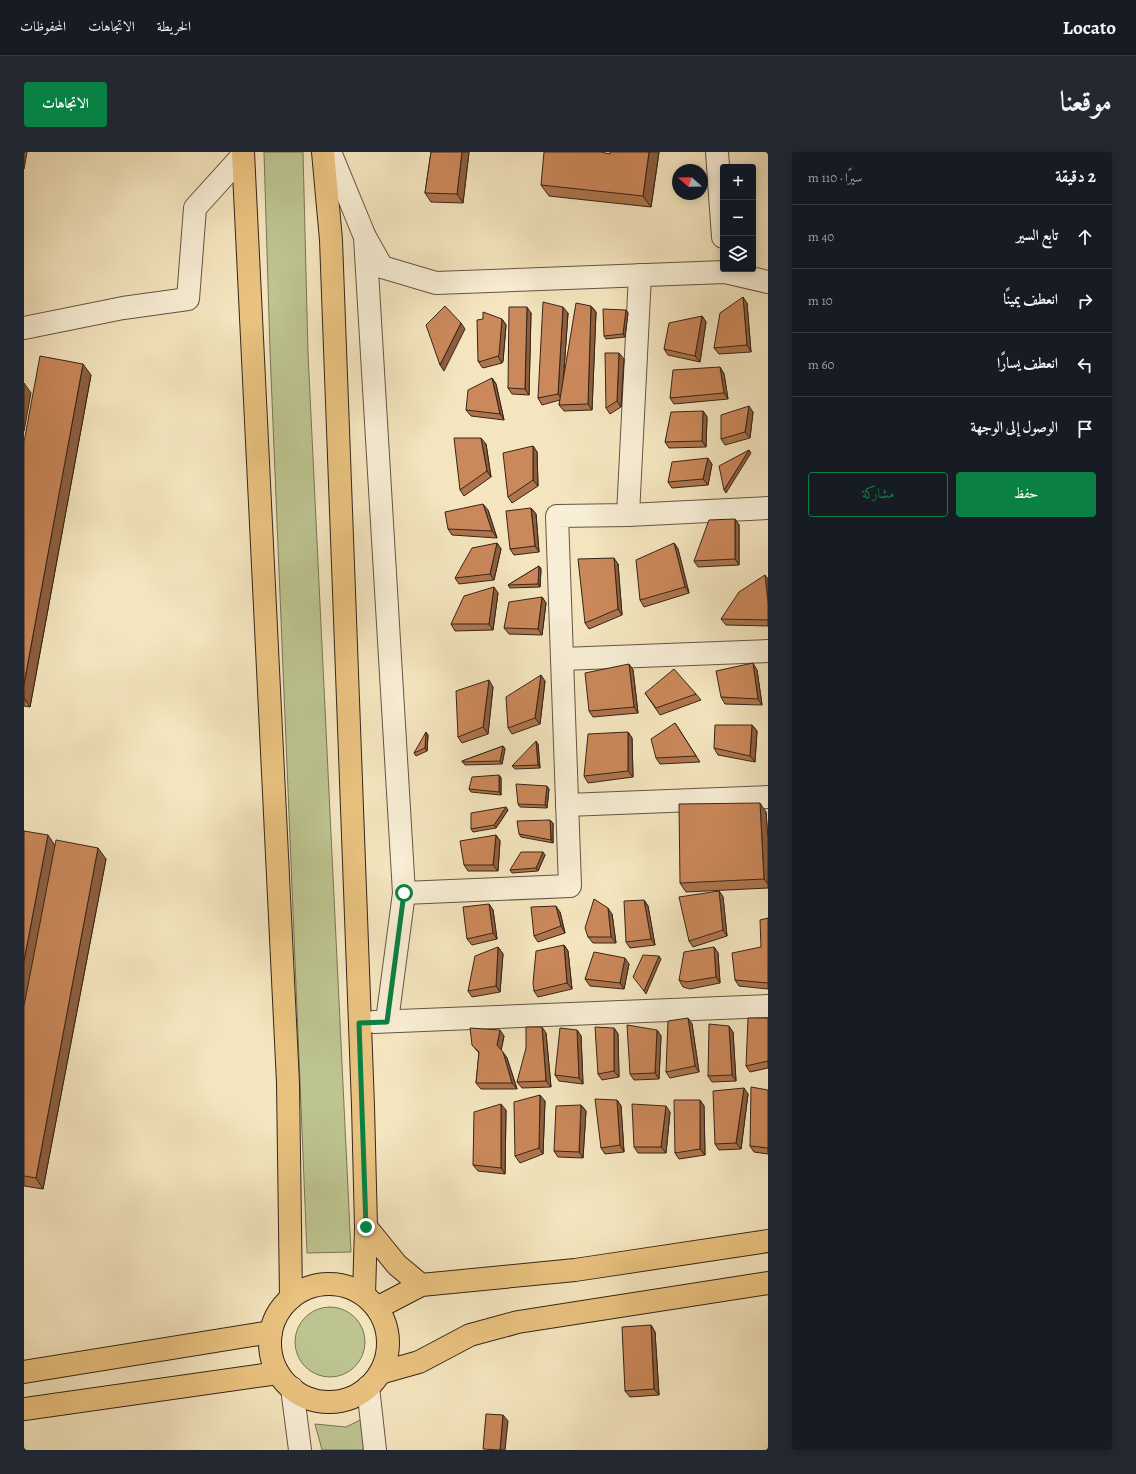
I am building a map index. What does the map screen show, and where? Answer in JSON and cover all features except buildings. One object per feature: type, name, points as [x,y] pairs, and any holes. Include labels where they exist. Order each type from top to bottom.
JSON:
[{"type":"main road","points":[[323,152],[331,240],[366,1227],[371,1301]]},
{"type":"main road","points":[[243,154],[288,1083],[290,1298]]},
{"type":"main road","points":[[366,1227],[397,1265],[421,1285]]},
{"type":"main road","points":[[371,1301],[421,1285],[575,1270],[768,1241]]},
{"type":"main road","points":[[374,1380],[386,1357],[388,1340],[385,1323],[371,1301],[346,1286],[326,1283],[307,1288],[290,1298],[278,1314],[271,1332],[270,1346],[273,1360],[285,1381],[306,1397],[322,1401],[339,1401],[355,1396],[374,1380],[419,1362],[470,1335],[518,1322],[768,1283]]},
{"type":"main road","points":[[24,1372],[271,1332]]},
{"type":"main road","points":[[24,1409],[285,1381]]},
{"type":"street","points":[[330,152],[365,237],[382,267],[436,283],[720,271]]},
{"type":"street","points":[[717,152],[723,236]]},
{"type":"street","points":[[24,328],[123,308],[188,299],[195,208],[243,154]]},
{"type":"street","points":[[365,237],[404,893],[387,1022]]},
{"type":"street","points":[[729,272],[768,282]]},
{"type":"street","points":[[628,515],[640,275]]},
{"type":"street","points":[[404,893],[570,886],[556,516],[628,515],[768,508]]},
{"type":"street","points":[[562,659],[768,651]]},
{"type":"street","points":[[568,805],[768,796]]},
{"type":"street","points":[[359,1023],[768,1006]]},
{"type":"street","points":[[374,1380],[375,1450]]},
{"type":"street","points":[[285,1381],[300,1450]]},
{"type":"green space","points":[[264,152],[303,152],[308,353],[351,1252],[307,1253],[270,351]]},
{"type":"green space","points":[[323,1307],[337,1307],[350,1313],[359,1322],[363,1328],[365,1342],[363,1356],[355,1367],[344,1375],[337,1377],[323,1377],[316,1375],[305,1367],[297,1356],[295,1349],[295,1335],[297,1328],[305,1317],[316,1309]]},
{"type":"green space","points":[[366,1417],[363,1450],[322,1450],[315,1424],[346,1427]]},
{"type":"route","points":[[366,1227],[359,1023],[387,1022],[404,893]]}]
